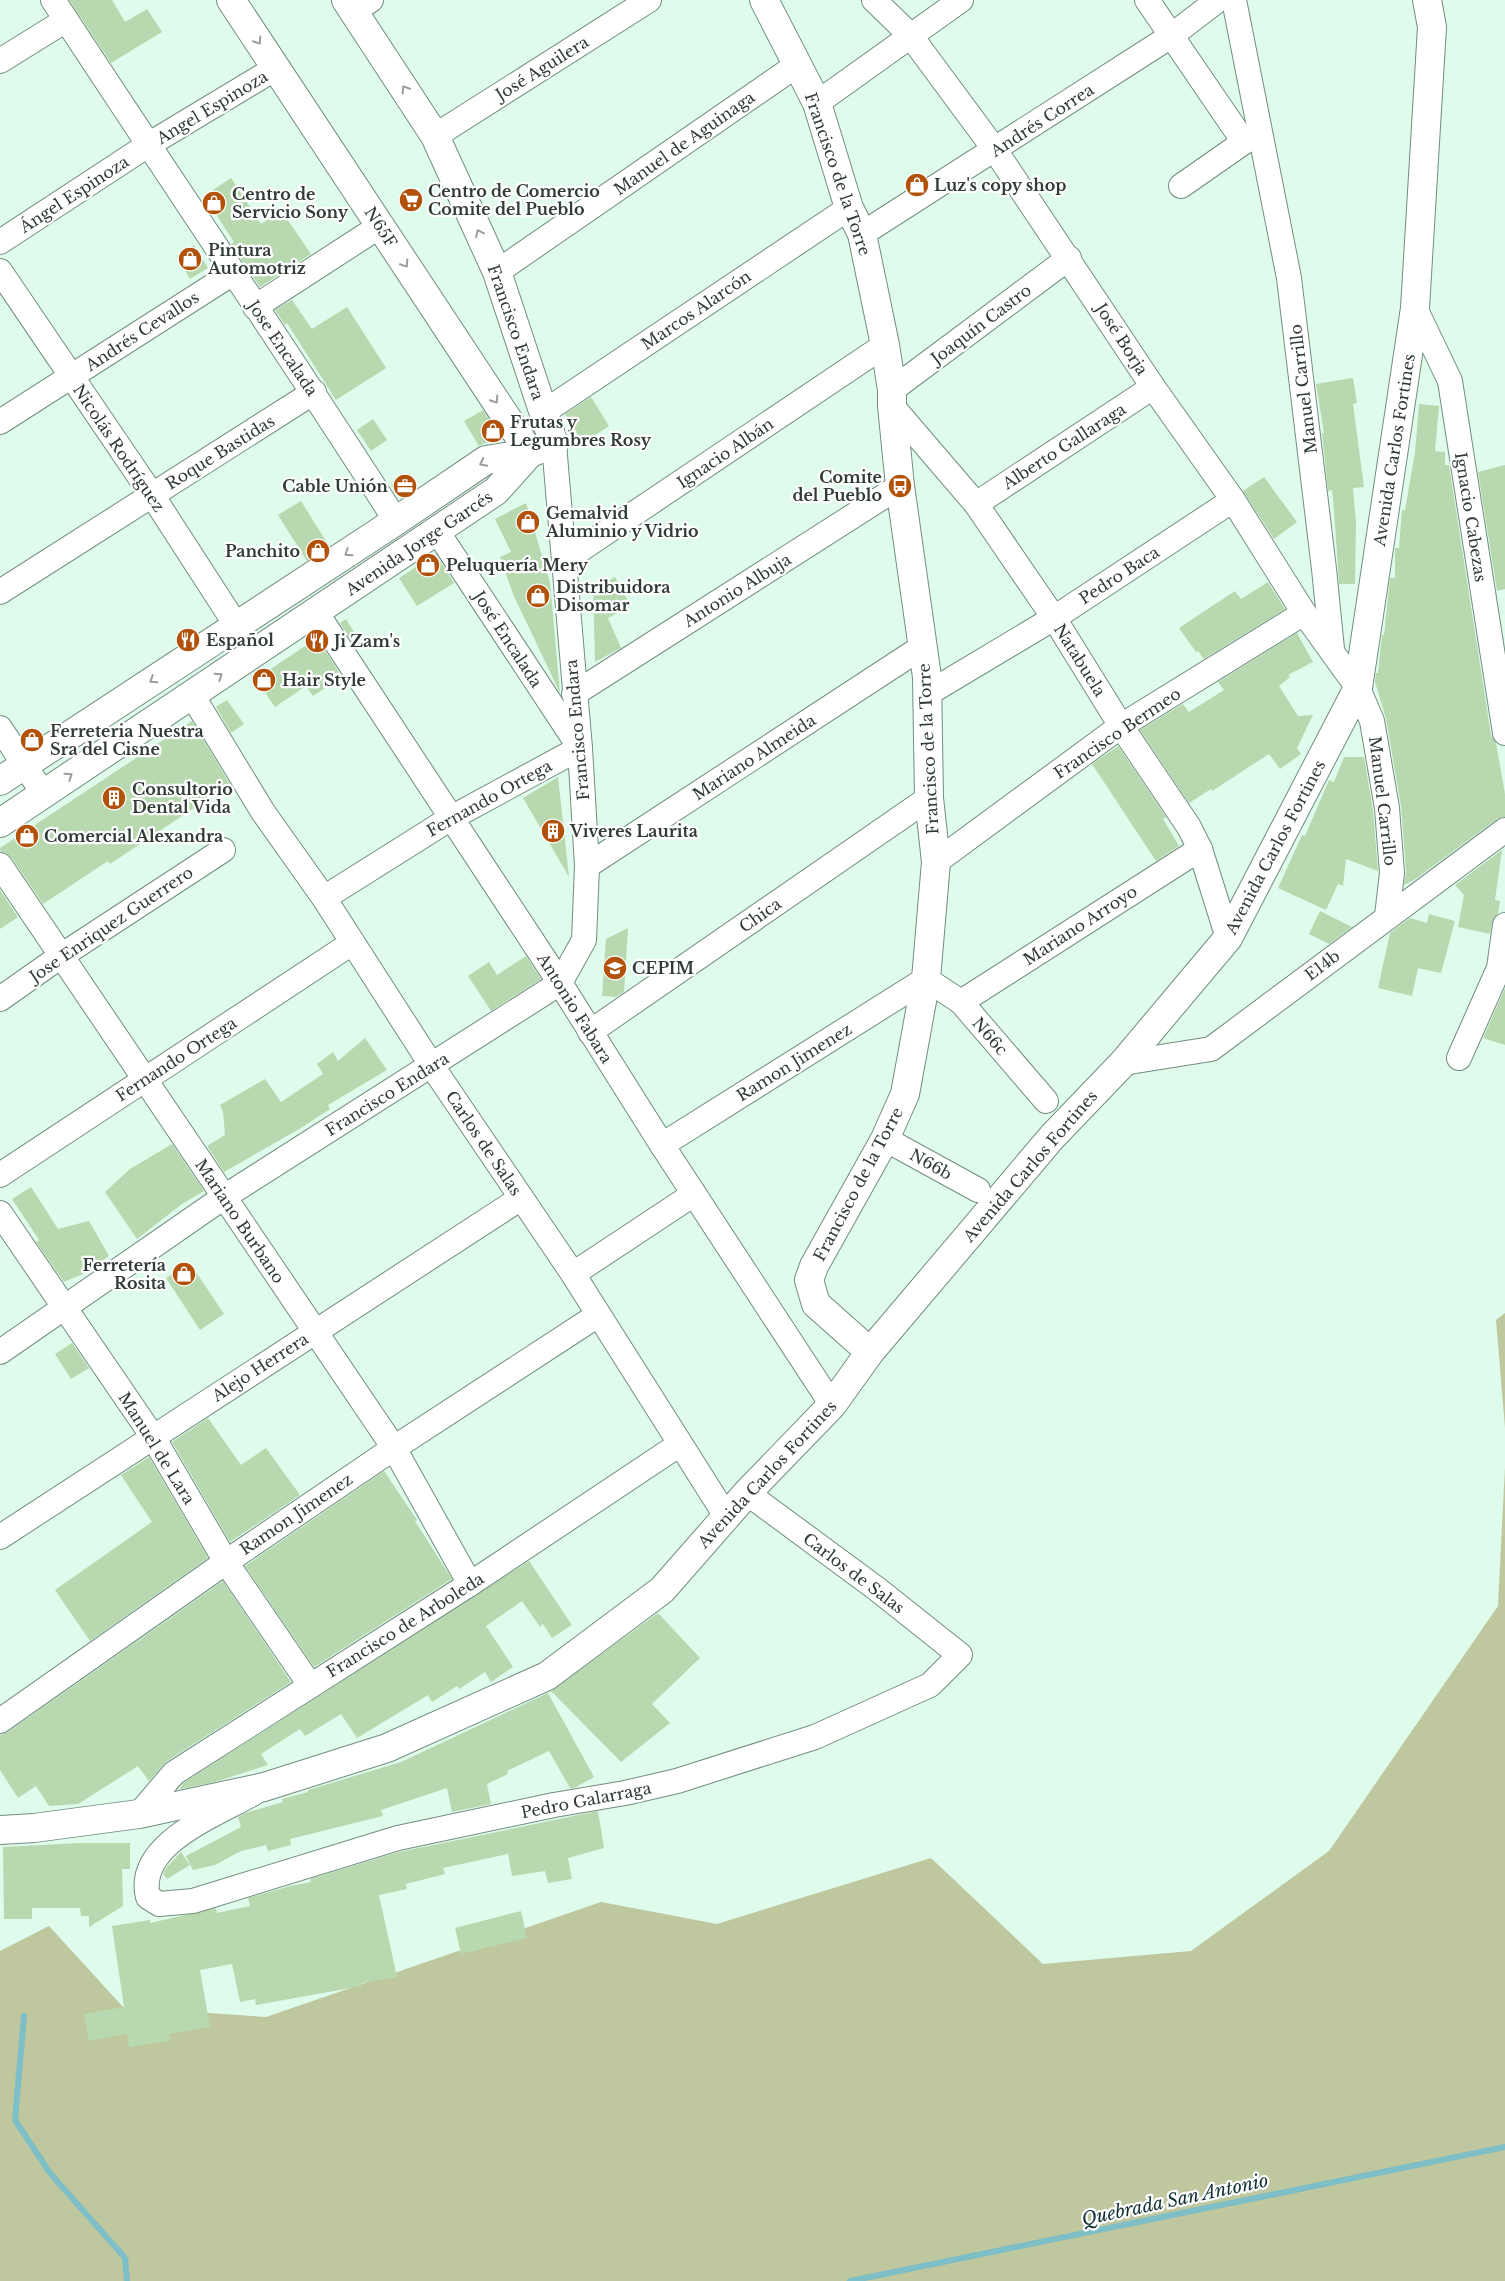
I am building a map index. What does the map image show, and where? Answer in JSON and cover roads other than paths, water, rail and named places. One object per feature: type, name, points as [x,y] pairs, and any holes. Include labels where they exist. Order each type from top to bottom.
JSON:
[{"type":"street","name":"Jose Encalada","points":[[53,0],[255,307],[314,392],[396,521]]},
{"type":"street","name":"N65F","points":[[231,0],[380,226],[542,449]]},
{"type":"street","name":"José Aguilera","points":[[435,136],[649,0]]},
{"type":"street","name":"Francisco de la Torre","points":[[764,0],[818,103],[849,208],[862,234],[885,345],[900,486],[927,694],[930,798],[936,862],[926,980],[905,1094],[885,1139],[814,1266],[809,1280],[816,1304],[870,1352]]},
{"type":"street","name":"José Borja","points":[[874,0],[910,35],[995,150],[1069,258],[1153,387],[1233,500],[1304,613],[1358,688]]},
{"type":"street","points":[[818,103],[961,0]]},
{"type":"street","name":"Manuel Carrillo","points":[[1147,0],[1171,36],[1252,136],[1289,278],[1332,650]]},
{"type":"street","name":"Andrés Correa","points":[[862,234],[1171,36],[1218,0]]},
{"type":"street","points":[[1181,186],[1252,136],[1234,0]]},
{"type":"street","name":"Avenida Carlos Fortines","points":[[0,1830],[138,1814],[264,1787],[387,1748],[547,1676],[662,1590],[747,1493],[832,1404],[870,1352],[1052,1137],[1123,1063],[1228,938],[1358,688],[1415,308],[1432,27],[1427,0]]},
{"type":"street","name":"Francisco Endara","points":[[0,1352],[224,1197],[560,983],[584,940],[587,866],[580,748],[574,694],[565,560],[542,449],[544,412],[498,272],[435,136],[357,4]]},
{"type":"street","points":[[0,61],[66,20]]},
{"type":"street","name":"Manuel de Aguinaga","points":[[498,272],[797,65]]},
{"type":"street","name":"Angel Espinoza","points":[[148,145],[276,68]]},
{"type":"street","name":"Ángel Espinoza","points":[[0,242],[148,145]]},
{"type":"street","name":"Marcos Alarcón","points":[[544,412],[849,208]]},
{"type":"street","points":[[255,307],[380,226]]},
{"type":"street","name":"Joaquín Castro","points":[[892,398],[1069,258]]},
{"type":"street","name":"Nicolás Rodríguez","points":[[0,271],[70,377],[152,495],[236,625]]},
{"type":"street","name":"Andrés Cevallos","points":[[0,422],[233,273]]},
{"type":"street","name":"Ignacio Cabezas","points":[[1415,308],[1450,381],[1505,733]]},
{"type":"street","name":"Ignacio Albán","points":[[565,560],[885,345]]},
{"type":"street","name":"Alberto Gallaraga","points":[[976,504],[1153,387]]},
{"type":"street","name":"Roque Bastidas","points":[[0,592],[314,392]]},
{"type":"street","name":"Natabuela","points":[[892,398],[976,504],[1054,618],[1121,726],[1189,826],[1200,849],[1228,938]]},
{"type":"street","name":"Avenida Jorge Garcés","points":[[0,781],[486,460],[542,449]]},
{"type":"street","name":"Avenida Jorge Garcés","points":[[0,823],[496,491],[542,449]]},
{"type":"street","name":"Antonio Albuja","points":[[574,694],[900,486]]},
{"type":"street","name":"Pedro Baca","points":[[927,694],[1054,618],[1233,500]]},
{"type":"street","name":"José Encalada","points":[[437,531],[580,748]]},
{"type":"street","name":"Antonio Fabara","points":[[316,612],[560,983],[662,1145],[832,1404]]},
{"type":"street","name":"Francisco Bermeo","points":[[936,862],[1121,726],[1304,613]]},
{"type":"street","name":"Mariano Almeida","points":[[587,866],[922,647]]},
{"type":"street","name":"Manuel Carrillo","points":[[1358,688],[1372,721],[1387,808],[1392,873],[1387,916]]},
{"type":"street","name":"Carlos de Salas","points":[[192,695],[263,812],[324,898],[432,1066],[573,1274],[726,1516]]},
{"type":"street","points":[[0,728],[43,794]]},
{"type":"street","name":"Fernando Ortega","points":[[324,898],[451,818],[580,748]]},
{"type":"street","name":"Chica","points":[[590,1032],[930,798]]},
{"type":"street","name":"E14b","points":[[1123,1063],[1211,1049],[1387,916],[1505,830]]},
{"type":"street","name":"Mariano Arroyo","points":[[961,1002],[1200,849]]},
{"type":"street","name":"Jose Enriquez Guerrero","points":[[0,999],[61,956],[222,850]]},
{"type":"street","name":"Mariano Burbano","points":[[0,865],[394,1448],[470,1584]]},
{"type":"street","points":[[1459,1058],[1499,968],[1505,925]]},
{"type":"street","name":"Fernando Ortega","points":[[0,1175],[352,943]]},
{"type":"street","name":"N66c","points":[[926,980],[961,1002],[1046,1101]]},
{"type":"street","name":"Ramon Jimenez","points":[[662,1145],[926,980]]},
{"type":"street","name":"N66b","points":[[885,1139],[978,1190]]},
{"type":"street","points":[[573,1274],[694,1194]]},
{"type":"street","name":"Alejo Herrera","points":[[0,1537],[521,1198]]},
{"type":"street","name":"Manuel de Lara","points":[[0,1213],[153,1437],[226,1562],[310,1685]]},
{"type":"street","name":"Ramon Jimenez","points":[[0,1721],[226,1562],[394,1448],[598,1315]]},
{"type":"street","name":"Francisco de Arboleda","points":[[138,1814],[174,1773],[470,1584],[680,1444]]},
{"type":"street","name":"Carlos de Salas","points":[[747,1493],[877,1589],[960,1655]]},
{"type":"street","name":"Pedro Galarraga","points":[[264,1787],[172,1840],[156,1856],[148,1871],[145,1885],[148,1897],[159,1904],[193,1901],[398,1838],[677,1781],[815,1737],[930,1685],[960,1655]]},
{"type":"waterway","points":[[24,2016],[15,2120],[50,2173],[125,2258],[127,2281]]},
{"type":"waterway","name":"Quebrada San Antonio","points":[[850,2281],[1505,2147]]},
{"type":"place","name":"Luz's copy shop","points":[[917,185]]},
{"type":"place","name":"Centro de Comercio Comite del Pueblo","points":[[411,200]]},
{"type":"place","name":"Centro de Servicio Sony","points":[[214,203]]},
{"type":"place","name":"Pintura Automotriz","points":[[190,259]]},
{"type":"place","name":"Frutas y Legumbres Rosy","points":[[493,431]]},
{"type":"place","name":"Cable Unión","points":[[405,486]]},
{"type":"place","name":"Comite del Pueblo","points":[[900,486]]},
{"type":"place","name":"Gemalvid Aluminio y Vidrio","points":[[528,522]]},
{"type":"place","name":"Panchito","points":[[318,551]]},
{"type":"place","name":"Peluquería Mery","points":[[428,565]]},
{"type":"place","name":"Distribuidora Disomar","points":[[538,596]]},
{"type":"place","name":"Español","points":[[188,640]]},
{"type":"place","name":"Ji Zam's","points":[[317,641]]},
{"type":"place","name":"Hair Style","points":[[264,680]]},
{"type":"place","name":"Ferreteria Nuestra Sra del Cisne","points":[[32,740]]},
{"type":"place","name":"Consultorio Dental Vida","points":[[114,798]]},
{"type":"place","name":"Viveres Laurita","points":[[553,831]]},
{"type":"place","name":"Comercial Alexandra","points":[[27,836]]},
{"type":"place","name":"CEPIM","points":[[615,968]]},
{"type":"place","name":"Ferretería Rosita","points":[[184,1274]]}]
